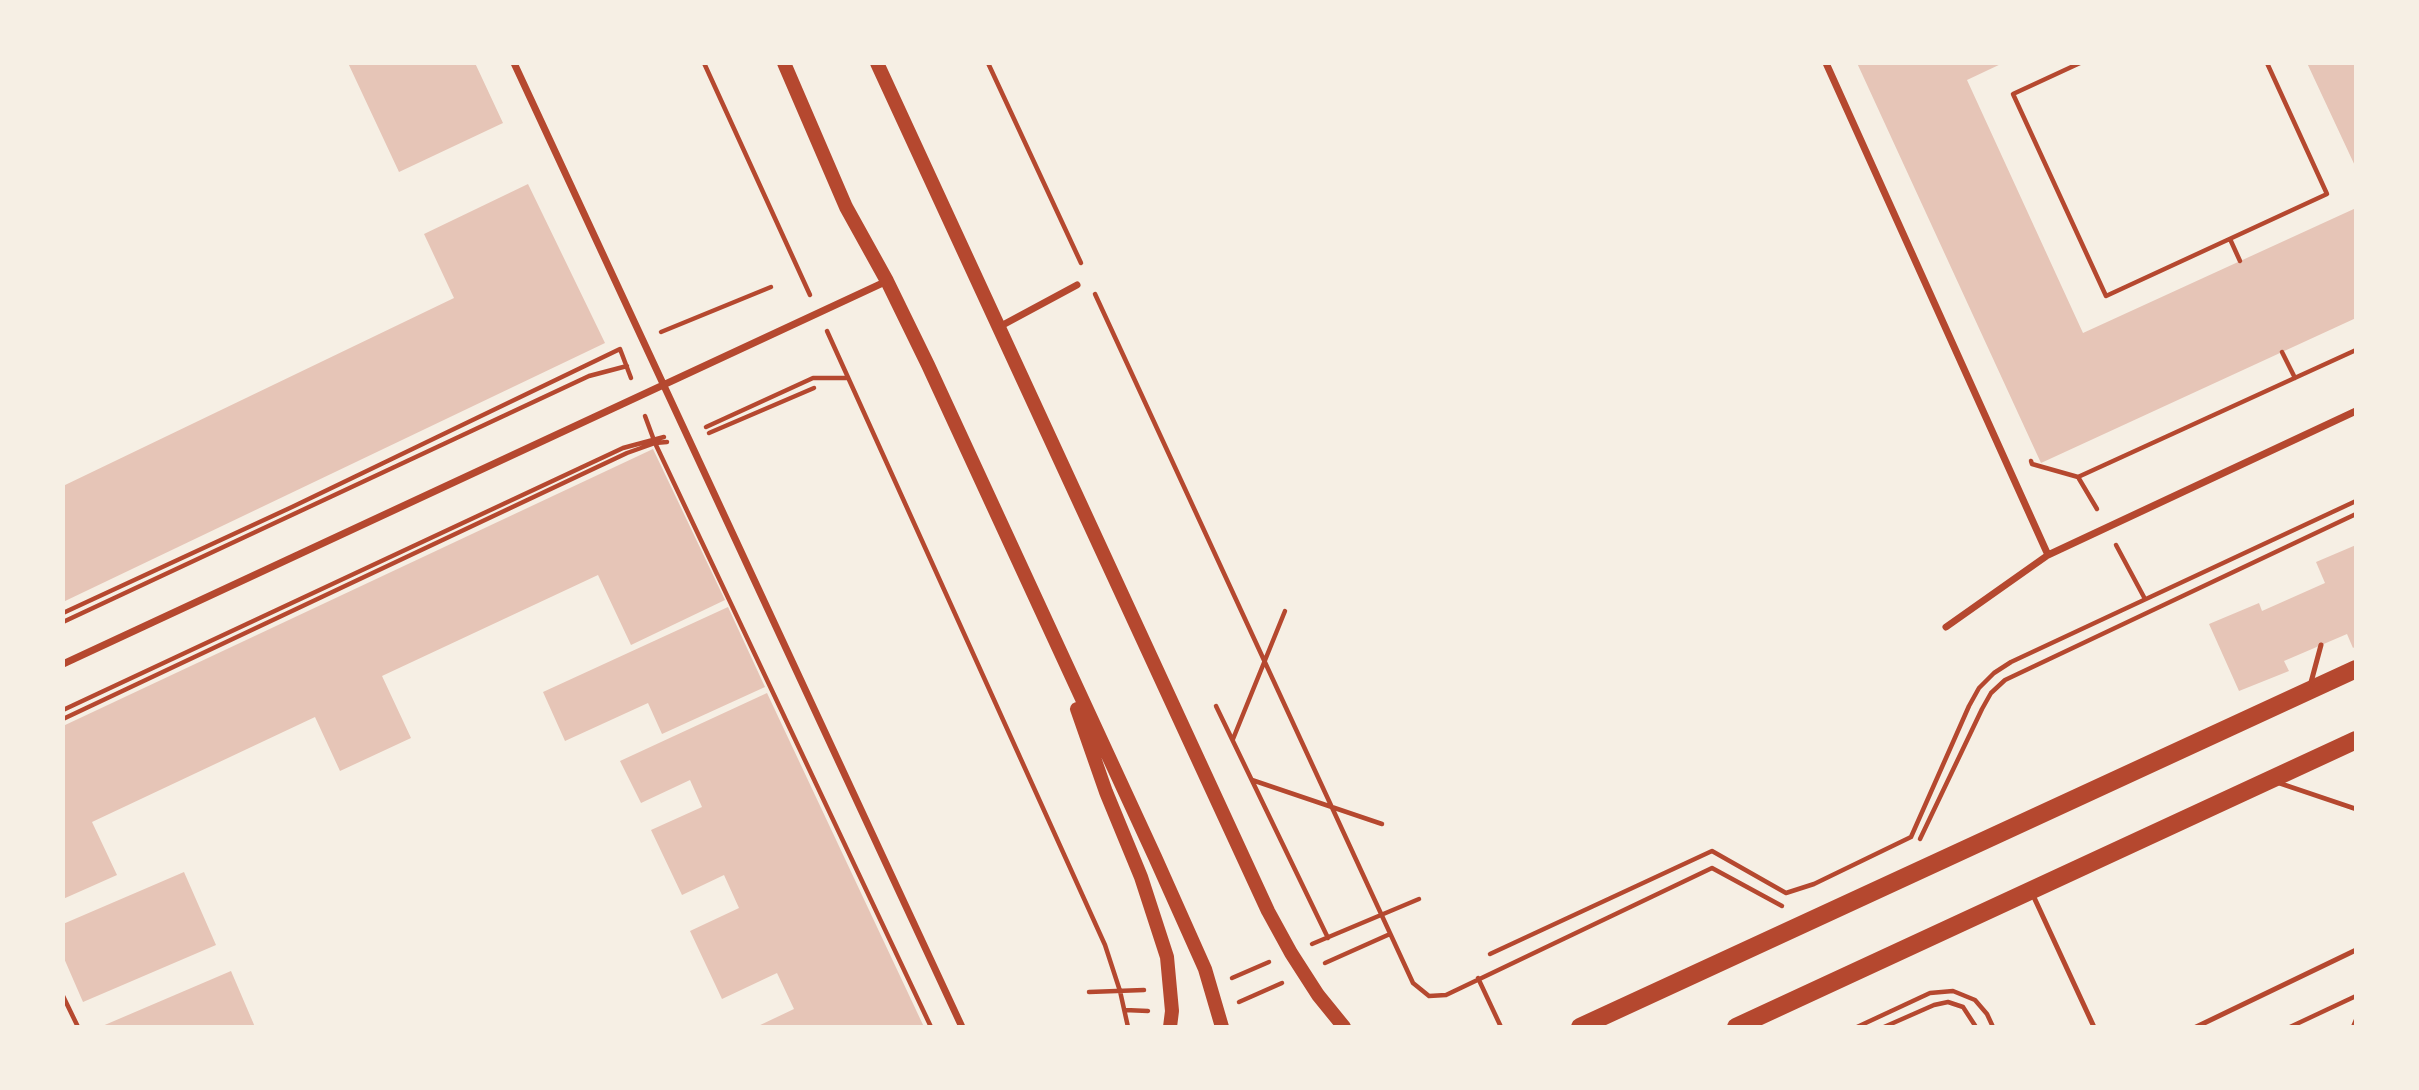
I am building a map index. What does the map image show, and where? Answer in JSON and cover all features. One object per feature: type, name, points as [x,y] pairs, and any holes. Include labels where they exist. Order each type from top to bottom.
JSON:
[{"type":"main road","points":[[784,63],[846,206],[887,281],[1155,857],[1205,969],[1222,1027]]},
{"type":"main road","points":[[877,63],[1268,911],[1318,995],[1344,1027]]},
{"type":"main road","points":[[1050,631],[1106,793],[1141,877],[1167,957],[1172,1011],[1170,1027]]},
{"type":"main road","points":[[1580,1027],[2356,669]]},
{"type":"main road","points":[[1736,1027],[2356,740]]},
{"type":"street","points":[[514,63],[962,1027]]},
{"type":"street","points":[[1826,63],[2048,555]]},
{"type":"street","points":[[63,664],[887,281]]},
{"type":"street","points":[[999,327],[1077,285]]},
{"type":"street","points":[[1946,627],[2048,555],[2356,411]]},
{"type":"lane","points":[[2309,691],[2321,645]]},
{"type":"lane","points":[[2269,780],[2356,808]]},
{"type":"lane","points":[[2031,890],[2094,1027]]},
{"type":"lane","points":[[2196,1027],[2356,950]]},
{"type":"path","points":[[704,63],[1105,945],[1128,1027]]},
{"type":"path","points":[[988,63],[1086,275]]},
{"type":"path","points":[[2080,63],[2012,94],[2105,296],[2328,194],[2267,63]]},
{"type":"path","points":[[2230,239],[2241,261]]},
{"type":"path","points":[[63,613],[292,507],[620,349],[771,287]]},
{"type":"path","points":[[1092,288],[1413,983],[1429,996],[1446,995],[1712,868],[1784,907]]},
{"type":"path","points":[[796,297],[808,291]]},
{"type":"path","points":[[620,349],[654,441],[931,1027]]},
{"type":"path","points":[[2078,477],[2356,350]]},
{"type":"path","points":[[2282,352],[2295,377]]},
{"type":"path","points":[[63,622],[589,376],[651,360]]},
{"type":"path","points":[[689,437],[813,378],[848,377]]},
{"type":"path","points":[[63,710],[610,454],[654,441],[689,437],[814,388]]},
{"type":"path","points":[[63,719],[654,441]]},
{"type":"path","points":[[1490,954],[1712,851],[1786,893],[1814,884],[1911,837],[1969,706],[1979,688],[1993,673],[2035,650],[2356,501]]},
{"type":"path","points":[[1917,846],[1982,709],[1992,693],[2005,680],[2356,514]]},
{"type":"path","points":[[1232,740],[1285,611]]},
{"type":"path","points":[[1216,706],[1328,938]]},
{"type":"path","points":[[1252,780],[1382,824]]},
{"type":"path","points":[[1210,988],[1419,899]]},
{"type":"path","points":[[1217,1012],[1390,934]]},
{"type":"path","points":[[1478,978],[1501,1027]]},
{"type":"path","points":[[1089,992],[1170,989]]},
{"type":"path","points":[[1857,1027],[1930,993],[1953,991],[1975,1000],[1987,1014],[1993,1027]]},
{"type":"path","points":[[63,996],[78,1027]]},
{"type":"path","points":[[2290,1027],[2356,996]]},
{"type":"path","points":[[1884,1027],[1934,1005],[1948,1002],[1963,1007],[1976,1027]]},
{"type":"path","points":[[1125,1010],[1172,1011]]},
{"type":"path","points":[[2353,1027],[2356,1020]]},
{"type":"building","points":[[348,63],[475,63],[503,123],[399,172]]},
{"type":"building","points":[[1857,63],[2003,63],[1967,80],[2083,333],[2356,208],[2356,318],[2041,463]]},
{"type":"building","points":[[2307,63],[2356,63],[2356,168]]},
{"type":"building","points":[[528,184],[605,343],[63,602],[63,486],[454,298],[424,234]]},
{"type":"building","points":[[653,449],[725,600],[631,645],[598,575],[382,676],[411,738],[340,771],[315,717],[92,822],[117,875],[63,899],[63,726]]},
{"type":"building","points":[[2356,545],[2356,646],[2353,648],[2347,634],[2284,661],[2289,671],[2239,691],[2209,624],[2259,603],[2262,611],[2325,583],[2316,562]]},
{"type":"building","points":[[728,607],[765,687],[662,734],[648,703],[565,741],[543,692]]},
{"type":"building","points":[[767,693],[924,1027],[756,1027],[794,1009],[777,973],[722,999],[690,931],[739,908],[724,875],[682,895],[651,830],[702,807],[690,780],[641,803],[620,761]]},
{"type":"building","points":[[184,872],[216,945],[83,1002],[63,956],[63,924]]},
{"type":"building","points":[[231,971],[255,1027],[100,1027]]}]
